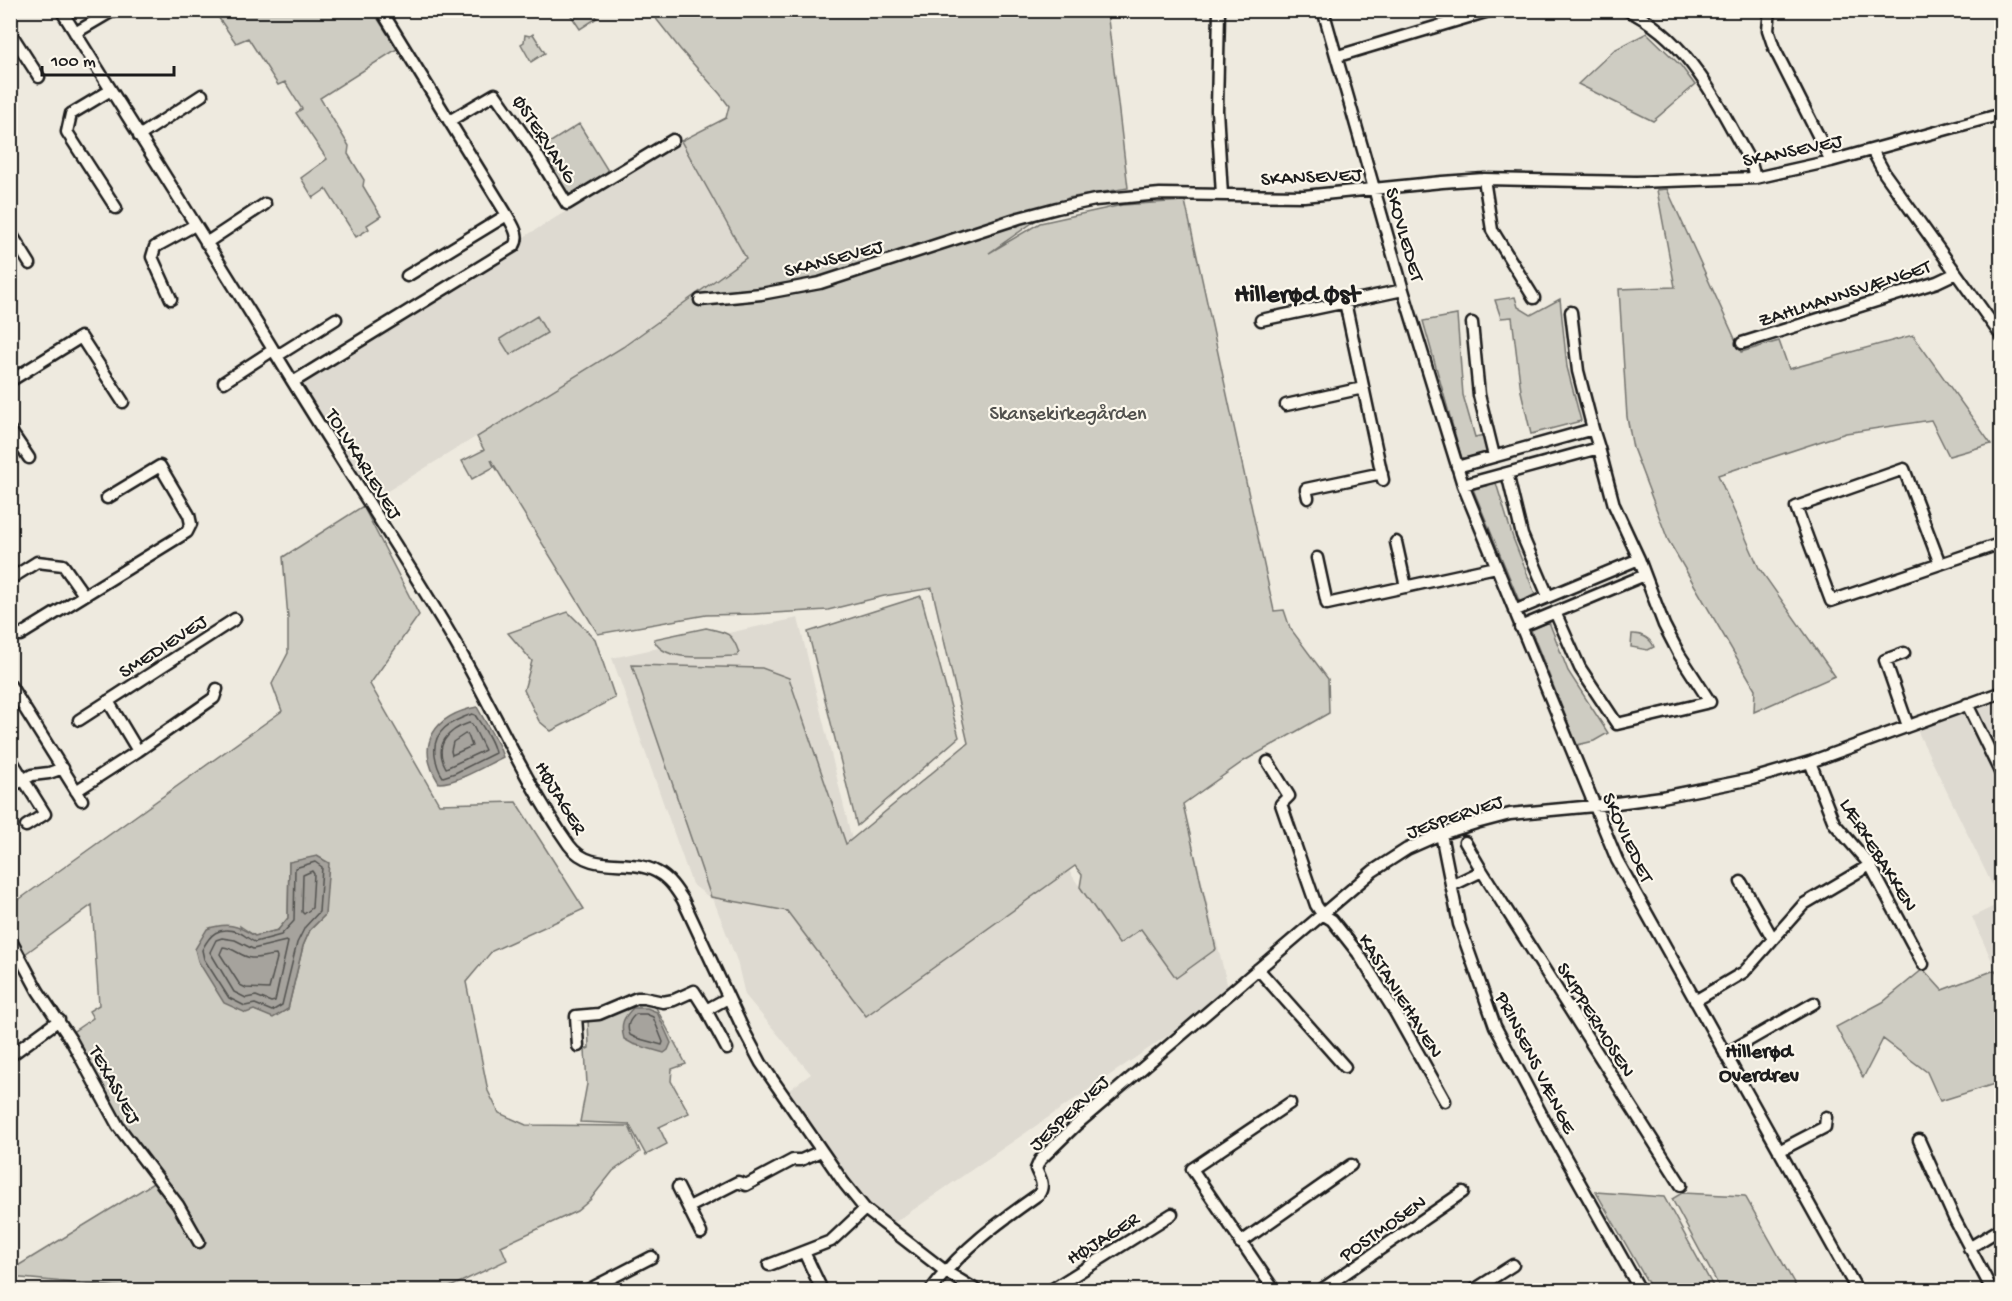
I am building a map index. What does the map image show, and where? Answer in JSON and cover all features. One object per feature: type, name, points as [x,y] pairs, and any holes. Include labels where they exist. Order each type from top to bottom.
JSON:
[{"type":"street","name":"TOLVKARLEVEJ","points":[[61,10],[441,618]]},
{"type":"street","points":[[75,33],[114,10]]},
{"type":"street","points":[[293,382],[514,246],[517,240],[507,215],[381,10]]},
{"type":"street","points":[[1219,10],[1217,110],[1222,195]]},
{"type":"street","name":"SKOVLEDET","points":[[1323,10],[1403,290],[1463,485],[1594,806],[1617,860],[1857,1290]]},
{"type":"street","points":[[1338,56],[1492,10]]},
{"type":"street","points":[[1627,10],[1651,23],[1671,40],[1697,69],[1751,163],[1755,178]]},
{"type":"street","points":[[1770,10],[1768,30],[1774,48],[1831,161]]},
{"type":"street","points":[[10,32],[39,77]]},
{"type":"street","points":[[111,90],[71,114],[68,132],[116,208]]},
{"type":"street","name":"ØSTERVANG","points":[[449,121],[495,94],[534,150],[567,204],[674,140]]},
{"type":"street","points":[[140,136],[202,95]]},
{"type":"street","name":"SKANSEVEJ","points":[[700,300],[761,294],[820,283],[1019,218],[1095,200],[1138,195],[1329,195],[1484,179],[1659,182],[1755,178],[1831,161],[2001,114]]},
{"type":"street","points":[[1872,150],[1886,174],[2001,337]]},
{"type":"street","points":[[1484,179],[1492,230],[1534,298]]},
{"type":"street","points":[[206,243],[266,204]]},
{"type":"street","points":[[407,276],[507,215]]},
{"type":"street","points":[[171,299],[152,257],[155,247],[195,225]]},
{"type":"street","points":[[10,232],[30,264]]},
{"type":"street","name":"ZAHLMANNSVÆNGET","points":[[1742,343],[1938,282],[1956,273]]},
{"type":"street","points":[[1261,320],[1403,290]]},
{"type":"street","points":[[1308,498],[1306,489],[1382,476],[1345,302]]},
{"type":"street","points":[[1555,612],[1580,669],[1617,724],[1710,702],[1679,654],[1664,625],[1639,559],[1614,505],[1578,371],[1571,312]]},
{"type":"street","points":[[224,382],[336,319]]},
{"type":"street","points":[[1472,323],[1479,395],[1494,456]]},
{"type":"street","points":[[10,381],[81,337],[123,402]]},
{"type":"street","points":[[1286,405],[1363,388]]},
{"type":"street","points":[[1457,467],[1593,429]]},
{"type":"street","points":[[10,430],[28,458]]},
{"type":"street","points":[[1463,485],[1599,448]]},
{"type":"street","points":[[20,635],[187,532],[191,524],[189,515],[160,466],[106,498]]},
{"type":"street","points":[[1940,564],[1904,469],[1796,507],[1831,601],[1940,564],[2001,543]]},
{"type":"street","points":[[1506,473],[1522,535],[1548,596]]},
{"type":"street","points":[[1396,542],[1406,587]]},
{"type":"street","points":[[1317,558],[1327,604],[1496,567]]},
{"type":"street","points":[[1514,611],[1639,559]]},
{"type":"street","points":[[10,579],[37,562],[63,565],[84,595]]},
{"type":"street","points":[[1520,627],[1645,574]]},
{"type":"street","name":"HØJAGER","points":[[441,618],[539,798],[572,848],[589,861],[636,865],[657,872],[672,884],[683,900],[761,1063],[865,1209],[945,1271],[976,1290]]},
{"type":"street","name":"SMEDIEVEJ","points":[[79,720],[235,619]]},
{"type":"street","points":[[1904,653],[1885,660],[1908,726]]},
{"type":"street","points":[[10,685],[79,795],[214,698],[217,689]]},
{"type":"street","name":"JESPERVEJ","points":[[931,1290],[945,1271],[979,1238],[1039,1194],[1042,1183],[1036,1169],[1040,1160],[1070,1131],[1373,871],[1407,849],[1441,834],[1510,814],[1662,797],[1752,779],[1810,762],[2001,692]]},
{"type":"street","name":"SMEDIEVEJ","points":[[108,701],[138,751]]},
{"type":"street","points":[[1967,704],[2001,776]]},
{"type":"street","points":[[10,758],[45,814],[26,826]]},
{"type":"street","points":[[1268,762],[1289,796],[1281,804],[1316,905],[1322,914]]},
{"type":"street","name":"LÆRKEBAKKEN","points":[[1810,762],[1834,823],[1870,865],[1923,964]]},
{"type":"street","points":[[10,787],[32,775],[63,768]]},
{"type":"street","name":"PRINSENS VÆNGE","points":[[1441,834],[1459,924],[1495,1026],[1546,1123],[1640,1290]]},
{"type":"street","name":"SKIPPERMOSEN","points":[[1465,842],[1681,1185]]},
{"type":"street","points":[[1695,1001],[1744,972],[1804,904],[1870,865]]},
{"type":"street","points":[[1451,886],[1482,871]]},
{"type":"street","points":[[1742,882],[1773,939]]},
{"type":"street","name":"KASTANIEHAVEN","points":[[1322,914],[1332,920],[1358,953],[1395,1012],[1445,1101]]},
{"type":"street","name":"TEXASVEJ","points":[[10,939],[118,1126],[178,1205],[199,1242]]},
{"type":"street","points":[[1258,969],[1345,1067]]},
{"type":"street","points":[[578,1046],[576,1016],[599,1014],[637,998],[663,1002],[694,991],[727,1049]]},
{"type":"street","points":[[706,1010],[729,998]]},
{"type":"street","points":[[1725,1054],[1814,1003]]},
{"type":"street","points":[[10,1056],[58,1020]]},
{"type":"street","points":[[1274,1290],[1192,1169],[1290,1103]]},
{"type":"street","points":[[1779,1151],[1825,1127],[1826,1118]]},
{"type":"street","points":[[1919,1140],[1969,1248],[1992,1290]]},
{"type":"street","points":[[688,1207],[738,1182],[746,1185],[793,1160],[801,1160],[821,1150]]},
{"type":"street","points":[[1240,1242],[1351,1165]]},
{"type":"street","points":[[678,1187],[701,1233]]},
{"type":"street","name":"POSTMOSEN","points":[[1321,1290],[1463,1192]]},
{"type":"street","points":[[769,1265],[831,1241],[865,1209]]},
{"type":"street","name":"HØJAGER","points":[[1051,1290],[1172,1214]]},
{"type":"street","points":[[1969,1248],[2001,1228]]},
{"type":"street","points":[[804,1252],[822,1290]]},
{"type":"street","points":[[588,1290],[652,1257]]},
{"type":"street","points":[[1474,1290],[1513,1264]]},
{"type":"shaded area","points":[[681,141],[746,258],[623,347],[363,506],[290,386],[478,265]]},
{"type":"shaded area","points":[[798,618],[855,852],[993,755],[1081,889],[1186,815],[1228,988],[1199,1014],[891,1225],[869,1209],[785,1093],[811,1074],[745,995],[737,961],[714,901],[692,884],[612,658]]},
{"type":"shaded area","points":[[2001,695],[2001,903],[1916,728]]},
{"type":"shaded area","points":[[2001,903],[2001,981],[1972,917]]},
{"type":"green space","points":[[214,11],[373,11],[397,49],[320,98],[349,146],[348,154],[364,180],[363,186],[381,216],[367,225],[369,229],[356,237],[326,189],[313,198],[301,178],[327,159],[296,113],[302,109],[285,82],[278,85],[248,38],[236,43]]},
{"type":"green space","points":[[568,11],[593,11],[597,18],[580,29]]},
{"type":"green space","name":"Skansekirkegården","points":[[650,11],[1107,11],[1128,188],[1068,198],[989,253],[1040,223],[1122,205],[1185,201],[1274,611],[1284,610],[1290,628],[1328,679],[1329,713],[1244,761],[1183,804],[1216,949],[1176,978],[1141,929],[1119,944],[1080,887],[1082,875],[1075,866],[866,1016],[787,911],[711,897],[632,665],[762,668],[789,678],[846,844],[968,743],[932,588],[884,596],[828,610],[706,615],[598,634],[491,460],[494,467],[472,479],[462,461],[484,450],[477,437],[623,347],[746,258],[681,141],[726,118],[729,106]]},
{"type":"green space","points":[[1647,33],[1681,66],[1695,85],[1653,121],[1578,84],[1614,50]]},
{"type":"green space","points":[[533,34],[545,53],[531,62],[521,44],[524,42],[525,35]]},
{"type":"green space","points":[[579,124],[610,174],[570,200],[538,150]]},
{"type":"green space","points":[[1667,189],[1741,352],[1779,341],[1789,369],[1913,335],[1991,444],[1949,456],[1931,420],[1846,433],[1718,475],[1759,568],[1835,676],[1754,712],[1755,689],[1668,540],[1633,448],[1627,417],[1619,289],[1675,287],[1657,190]]},
{"type":"green space","points":[[1515,297],[1518,307],[1531,315],[1560,299],[1567,367],[1581,421],[1531,434],[1521,391],[1512,317],[1501,318],[1495,300]]},
{"type":"green space","points":[[1457,315],[1463,395],[1475,437],[1484,435],[1489,452],[1462,459],[1423,321]]},
{"type":"green space","points":[[537,316],[547,333],[510,355],[500,339]]},
{"type":"green space","points":[[1496,483],[1513,538],[1535,594],[1520,603],[1473,489]]},
{"type":"green space","points":[[363,506],[419,615],[370,684],[439,804],[516,802],[584,909],[492,951],[466,982],[488,1091],[499,1113],[526,1125],[629,1126],[640,1152],[613,1171],[590,1200],[577,1211],[501,1246],[507,1260],[444,1290],[128,1290],[128,1288],[11,1277],[11,1270],[155,1182],[71,1033],[93,1018],[89,1011],[99,1005],[92,905],[25,954],[11,932],[10,906],[282,711],[272,684],[288,653],[288,618],[283,557]],"holes":[[[289,863],[325,915],[310,930],[303,946],[288,1009],[273,1017],[254,1010],[240,926],[255,936],[278,930],[288,918]]]},
{"type":"green space","points":[[921,596],[959,737],[857,826],[808,632]]},
{"type":"green space","points":[[568,612],[595,639],[615,698],[551,731],[539,721],[524,690],[532,661],[508,633]]},
{"type":"green space","points":[[1549,622],[1568,671],[1608,733],[1594,741],[1577,745],[1531,630]]},
{"type":"green space","points":[[706,628],[723,632],[731,637],[739,653],[737,656],[678,655],[659,647],[654,639]]},
{"type":"green space","points":[[1632,634],[1645,637],[1654,647],[1648,650],[1631,647]]},
{"type":"green space","points":[[1923,969],[1942,990],[1995,970],[2001,981],[2001,1082],[1940,1101],[1927,1072],[1883,1039],[1863,1078],[1836,1027],[1883,1002]]},
{"type":"green space","points":[[638,1001],[653,1002],[686,1064],[672,1069],[671,1081],[689,1113],[659,1127],[667,1144],[646,1155],[629,1124],[580,1122],[587,1084],[585,1050],[589,1048],[588,1019]]},
{"type":"green space","points":[[1596,1192],[1664,1197],[1715,1290],[1652,1290]]},
{"type":"green space","points":[[1682,1193],[1745,1196],[1798,1290],[1721,1290],[1672,1199]]},
{"type":"water","points":[[477,707],[503,757],[463,777],[439,783],[428,756],[433,733],[450,717]]},
{"type":"water","points":[[317,856],[329,863],[325,915],[310,930],[303,946],[288,1009],[273,1018],[254,1010],[246,1013],[224,1003],[198,961],[195,949],[207,929],[232,926],[255,936],[278,930],[288,918],[289,862]]},
{"type":"water","points":[[633,1008],[647,1008],[657,1012],[671,1043],[668,1050],[664,1053],[624,1039],[623,1022]]},
{"type":"district","name":"Hillerød Øst","points":[[1297,292]]},
{"type":"district","name":"Hillerød Overdrev","points":[[1759,1062]]}]
